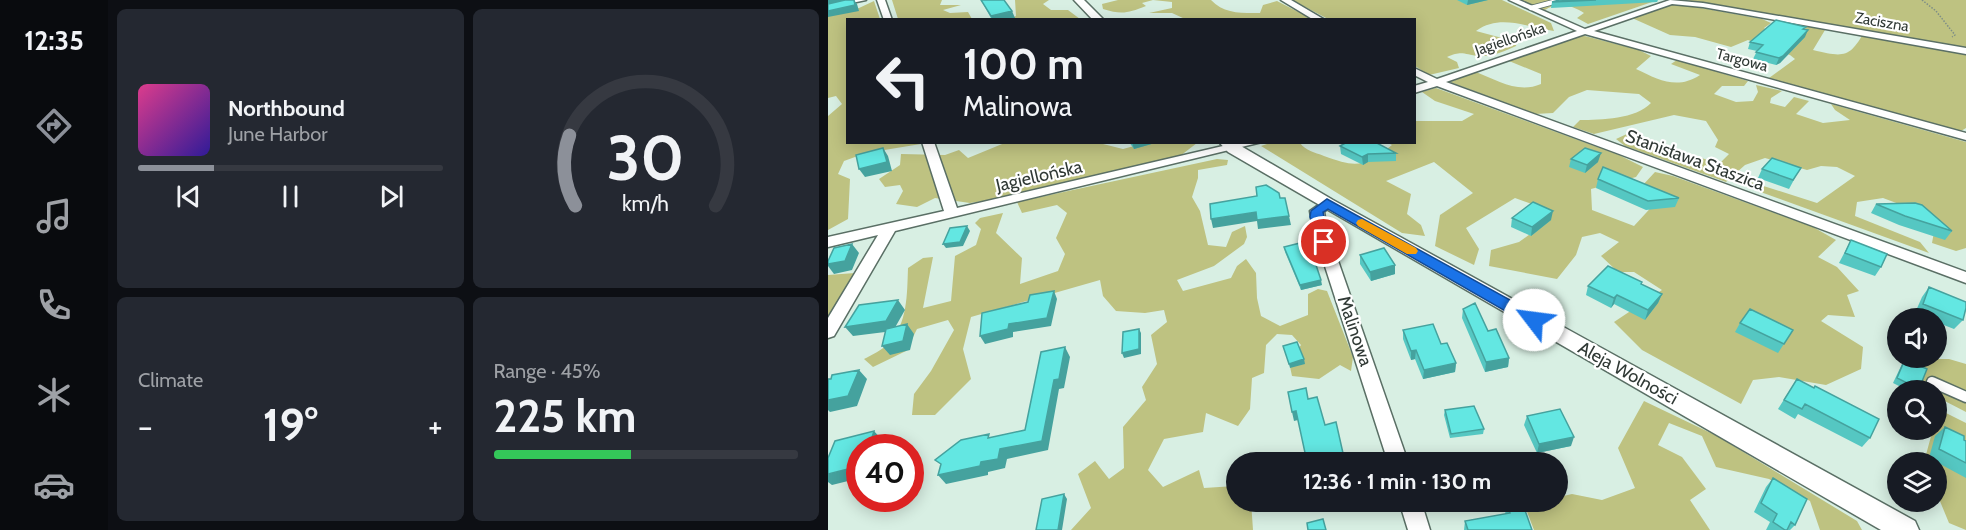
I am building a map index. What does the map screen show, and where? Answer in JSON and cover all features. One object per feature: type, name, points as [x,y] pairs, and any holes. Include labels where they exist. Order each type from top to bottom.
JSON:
[{"type":"street","points":[[828,6],[862,0]]},
{"type":"street","points":[[881,0],[887,18]]},
{"type":"street","points":[[1079,0],[1097,18]]},
{"type":"street","points":[[1285,0],[1317,18]]},
{"type":"street","name":"Targowa","points":[[1513,0],[1582,31],[1966,137]]},
{"type":"street","name":"Zaciszna","points":[[1582,31],[1665,3],[1678,2],[1966,51]]},
{"type":"street","name":"Jagiellońska","points":[[1416,89],[1582,31]]},
{"type":"street","name":"Stanisława Staszica","points":[[1416,72],[1436,82],[1966,278]]},
{"type":"street","points":[[929,144],[952,214]]},
{"type":"street","name":"Jagiellońska","points":[[828,242],[1229,146]]},
{"type":"street","name":"Aleja Wolności","points":[[1229,146],[1906,530]]},
{"type":"street","name":"Malinowa","points":[[1327,203],[1317,211],[1320,229],[1395,452]]},
{"type":"street","points":[[828,332],[890,227]]},
{"type":"street","points":[[1413,512],[1419,530]]},
{"type":"lane","points":[[1531,8],[1561,0]]},
{"type":"lane","points":[[1947,389],[1966,398]]},
{"type":"path","points":[[1922,0],[1930,4],[1955,35],[1939,46]]},
{"type":"green space","points":[[892,0],[942,0],[940,5],[961,5],[943,10],[950,13],[968,12],[971,18],[898,18]]},
{"type":"green space","points":[[1015,0],[1049,0],[1043,4],[1051,10],[1068,10],[1079,18],[1012,18],[1016,16]]},
{"type":"green space","points":[[1118,0],[1153,0],[1142,3],[1146,6],[1129,12],[1120,13],[1103,9],[1102,4]]},
{"type":"green space","points":[[1153,0],[1211,0],[1221,8],[1240,13],[1260,13],[1263,5],[1277,1],[1310,18],[1183,18],[1172,13],[1149,13],[1172,8],[1172,2]]},
{"type":"green space","points":[[1292,0],[1502,0],[1551,23],[1554,31],[1505,22],[1485,26],[1476,31],[1517,42],[1516,46],[1489,56],[1460,53],[1452,55],[1447,57],[1457,62],[1459,68],[1429,75],[1416,67],[1416,18],[1326,18]]},
{"type":"green space","points":[[1521,0],[1640,0],[1652,2],[1588,24],[1577,18],[1584,13],[1575,8],[1559,5],[1545,10]]},
{"type":"green space","points":[[1684,0],[1966,0],[1966,128],[1961,131],[1769,78],[1795,59],[1790,55],[1748,40],[1731,47],[1695,37],[1670,35],[1632,18],[1674,3],[1762,19],[1771,23],[1764,28],[1772,35],[1790,38],[1800,25],[1825,30],[1813,50],[1832,54],[1845,54],[1850,51],[1865,30]]},
{"type":"green space","points":[[874,1],[880,18],[846,18],[846,144],[921,144],[866,153],[844,161],[838,174],[850,179],[848,219],[828,230],[828,116],[842,104],[836,96],[828,98],[828,16],[859,8]]},
{"type":"green space","points":[[1581,35],[1639,50],[1651,56],[1636,69],[1660,80],[1684,82],[1700,75],[1671,64],[1677,60],[1748,81],[1744,86],[1722,86],[1714,94],[1736,102],[1753,101],[1758,92],[1756,85],[1782,91],[1771,98],[1770,103],[1785,107],[1794,97],[1809,101],[1796,114],[1823,123],[1850,120],[1835,110],[1831,104],[1966,142],[1966,248],[1956,251],[1932,243],[1936,221],[1923,213],[1883,198],[1857,202],[1855,216],[1920,242],[1929,253],[1755,190],[1751,182],[1817,203],[1855,176],[1837,167],[1821,166],[1807,170],[1765,158],[1745,165],[1726,182],[1625,146],[1616,139],[1629,133],[1719,164],[1729,154],[1715,147],[1718,140],[1706,121],[1674,115],[1594,134],[1573,127],[1580,120],[1618,118],[1645,108],[1651,103],[1639,94],[1587,90],[1569,97],[1553,113],[1535,114],[1450,82],[1476,72],[1516,87],[1532,87],[1541,84],[1541,74],[1509,61]]},
{"type":"green space","points":[[1436,88],[1619,155],[1643,167],[1636,177],[1591,189],[1592,210],[1634,226],[1657,201],[1642,186],[1655,172],[1673,176],[1813,227],[1836,240],[1818,257],[1837,267],[1859,291],[1847,295],[1855,317],[1828,315],[1821,321],[1863,347],[1861,369],[1826,385],[1779,377],[1753,380],[1741,404],[1642,350],[1614,322],[1662,290],[1634,272],[1618,272],[1601,256],[1619,242],[1600,233],[1582,237],[1576,255],[1557,279],[1489,266],[1491,250],[1519,242],[1548,221],[1546,209],[1515,198],[1466,228],[1479,249],[1474,265],[1435,246],[1440,215],[1473,193],[1434,162],[1386,181],[1411,194],[1407,214],[1421,225],[1425,236],[1402,233],[1261,146],[1301,144],[1310,151],[1335,160],[1353,164],[1360,163],[1374,158],[1392,145],[1390,144],[1416,144],[1416,121],[1462,121],[1474,114],[1435,101],[1422,92]]},
{"type":"green space","points":[[1002,144],[1103,144],[1123,149],[1141,144],[1196,144],[1180,156],[1164,162],[970,203],[935,198],[917,207],[896,204],[903,191],[900,185],[885,187],[879,179],[900,165],[901,154],[945,155],[959,150],[968,158]]},
{"type":"green space","points":[[1217,159],[1228,160],[1227,165],[1198,170],[1192,197],[1200,211],[1208,245],[1226,247],[1232,232],[1245,226],[1247,237],[1244,244],[1214,266],[1177,280],[1183,291],[1231,278],[1237,266],[1246,259],[1256,273],[1257,298],[1261,316],[1280,326],[1308,315],[1308,294],[1318,289],[1327,291],[1353,357],[1351,371],[1340,365],[1319,379],[1292,376],[1289,362],[1301,345],[1292,335],[1277,334],[1266,345],[1264,373],[1252,378],[1250,409],[1238,426],[1206,413],[1203,432],[1164,439],[1148,470],[1163,487],[1199,470],[1204,488],[1226,487],[1226,512],[1252,512],[1253,530],[1071,530],[1091,508],[1078,474],[1095,461],[1109,479],[1124,468],[1123,427],[1146,400],[1142,387],[1157,364],[1151,335],[1167,322],[1164,310],[1145,313],[1116,311],[1103,296],[1100,280],[971,317],[963,349],[971,379],[935,415],[912,415],[914,394],[931,371],[954,330],[948,320],[917,329],[906,351],[873,367],[864,359],[883,348],[895,336],[905,308],[908,268],[923,258],[933,257],[923,308],[951,301],[955,256],[976,245],[981,229],[975,223],[980,218],[1003,213],[996,233],[1022,258],[1020,284],[1058,271],[1065,254],[1056,238],[1067,213],[1057,205],[1022,213],[1017,202]]},
{"type":"green space","points":[[855,273],[828,316],[828,275]]},
{"type":"green space","points":[[1947,359],[1966,364],[1966,412],[1947,402],[1947,380],[1918,380],[1907,368],[1947,368]]},
{"type":"green space","points":[[1644,401],[1717,436],[1857,521],[1862,530],[1820,530],[1810,501],[1769,479],[1716,467],[1702,436],[1669,423],[1658,445],[1682,457],[1706,489],[1690,500],[1710,530],[1534,530],[1527,512],[1568,512],[1568,495],[1602,500],[1635,488],[1618,448]]},
{"type":"green space","points":[[1947,414],[1966,423],[1966,530],[1949,523],[1944,512],[1947,512],[1947,452],[1927,452],[1930,440],[1947,440]]},
{"type":"building","points":[[854,0],[855,5],[828,11],[828,4]]},
{"type":"building","points":[[981,0],[1004,0],[1012,11],[991,16]]},
{"type":"building","points":[[1559,0],[1596,0],[1552,2]]},
{"type":"building","points":[[1776,20],[1806,27],[1803,29],[1808,30],[1779,58],[1756,52],[1763,45],[1750,42]]},
{"type":"building","points":[[1344,144],[1379,144],[1396,153],[1368,154],[1362,157],[1340,146]]},
{"type":"building","points":[[883,148],[887,162],[859,169],[856,155]]},
{"type":"building","points":[[1585,148],[1601,153],[1587,165],[1571,159]]},
{"type":"building","points":[[1772,158],[1801,168],[1793,180],[1762,169]]},
{"type":"building","points":[[1603,167],[1679,198],[1648,201],[1598,179]]},
{"type":"building","points":[[1266,185],[1279,193],[1280,198],[1285,198],[1289,216],[1257,220],[1256,212],[1211,219],[1210,204],[1257,196],[1256,187]]},
{"type":"building","points":[[1533,202],[1553,211],[1532,227],[1512,218]]},
{"type":"building","points":[[1915,203],[1922,205],[1952,231],[1876,204]]},
{"type":"building","points":[[967,226],[960,242],[943,244],[950,228]]},
{"type":"building","points":[[1851,240],[1887,254],[1881,267],[1845,253]]},
{"type":"building","points":[[1308,241],[1321,280],[1300,285],[1284,247]]},
{"type":"building","points":[[852,244],[845,261],[828,264],[834,248]]},
{"type":"building","points":[[1384,248],[1395,265],[1370,272],[1360,255]]},
{"type":"building","points":[[1608,266],[1662,294],[1648,310],[1617,295],[1614,298],[1588,286]]},
{"type":"building","points":[[1929,287],[1966,302],[1966,308],[1963,320],[1947,314],[1947,308],[1933,308],[1923,304]]},
{"type":"building","points":[[1054,291],[1047,318],[1009,324],[1008,329],[980,336],[982,313],[1028,302],[1030,295]]},
{"type":"building","points":[[898,300],[886,321],[845,327],[859,305]]},
{"type":"building","points":[[1475,303],[1488,331],[1496,329],[1509,358],[1486,362],[1463,309]]},
{"type":"building","points":[[1750,309],[1793,330],[1784,344],[1740,323]]},
{"type":"building","points":[[907,324],[903,341],[882,346],[886,329]]},
{"type":"building","points":[[1433,324],[1441,344],[1447,343],[1456,363],[1424,370],[1416,350],[1411,351],[1403,330]]},
{"type":"building","points":[[1139,329],[1139,349],[1122,353],[1123,332]]},
{"type":"building","points":[[1297,342],[1304,359],[1289,364],[1283,346]]},
{"type":"building","points":[[1065,347],[1059,379],[1054,380],[1042,441],[1000,449],[998,459],[981,462],[980,466],[938,475],[941,464],[935,460],[961,440],[989,434],[988,438],[1025,430],[1041,352]]},
{"type":"building","points":[[1901,368],[1927,369],[1923,380],[1897,378]]},
{"type":"building","points":[[859,370],[848,396],[828,400],[828,379],[831,379],[832,375]]},
{"type":"building","points":[[1797,379],[1879,419],[1870,438],[1805,404],[1802,409],[1784,400]]},
{"type":"building","points":[[1306,388],[1308,399],[1317,397],[1325,425],[1336,422],[1343,452],[1305,452],[1296,411],[1292,412],[1288,392]]},
{"type":"building","points":[[1474,406],[1484,429],[1451,434],[1445,410]]},
{"type":"building","points":[[1560,409],[1574,437],[1539,444],[1527,416]]},
{"type":"building","points":[[1947,428],[1964,436],[1966,463],[1947,452],[1939,449],[1941,440],[1947,440]]},
{"type":"building","points":[[846,438],[846,470],[828,474],[828,458],[835,441]]},
{"type":"building","points":[[1773,478],[1807,499],[1795,525],[1791,522],[1787,530],[1773,522],[1777,514],[1761,503]]},
{"type":"building","points":[[1064,494],[1058,530],[1036,530],[1042,499]]},
{"type":"building","points":[[1526,512],[1532,530],[1468,530],[1465,521]]},
{"type":"building","points":[[1323,519],[1326,530],[1308,530],[1307,523]]},
{"type":"slow traffic","points":[[1362,223],[1411,251]]},
{"type":"route","points":[[1324,242],[1317,211],[1327,203],[1534,320]]}]
